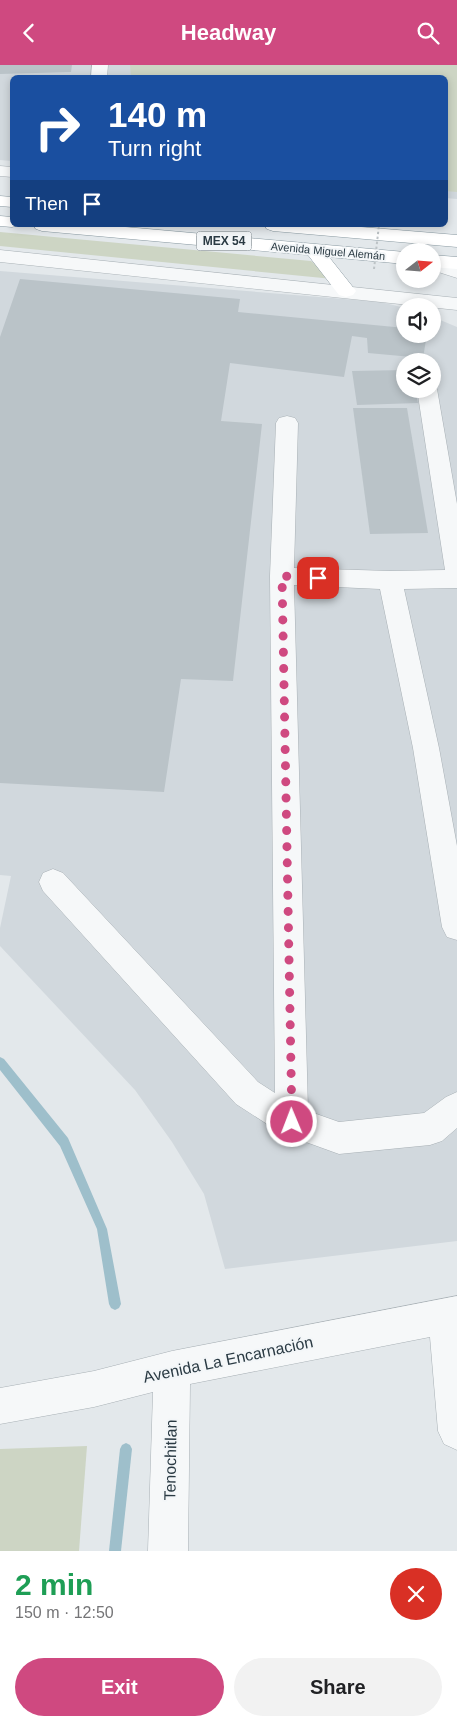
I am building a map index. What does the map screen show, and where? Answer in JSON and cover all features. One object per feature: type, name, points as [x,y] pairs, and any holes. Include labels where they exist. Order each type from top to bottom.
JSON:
[{"type":"highway","name":"Avenida Miguel Alemán","points":[[65,227],[396,257]]},
{"type":"highway","name":"Avenida Miguel Alemán","points":[[296,227],[457,241]]},
{"type":"highway","points":[[313,249],[346,291]]},
{"type":"highway","points":[[441,263],[457,263]]},
{"type":"street","points":[[0,256],[457,304]]},
{"type":"street","points":[[441,266],[457,272]]},
{"type":"street","points":[[428,398],[457,574]]},
{"type":"street","points":[[287,423],[282,576],[292,1122]]},
{"type":"street","points":[[282,576],[390,580],[457,579]]},
{"type":"street","points":[[390,580],[426,748],[457,927]]},
{"type":"street","points":[[53,882],[247,1093],[292,1122],[339,1138],[430,1129],[457,1109]]},
{"type":"street","points":[[452,1314],[457,1431]]},
{"type":"street","name":"Avenida La Encarnación","points":[[0,1406],[94,1389],[159,1372],[452,1314]]},
{"type":"street","name":"Tenochitlan","points":[[159,1372],[168,1551]]},
{"type":"path","points":[[374,269],[379,227]]},
{"type":"shaded area","points":[[0,65],[457,65],[457,199],[448,198],[448,75],[10,75],[10,161],[0,160]]},
{"type":"shaded area","points":[[0,271],[381,302],[396,306],[396,343],[441,343],[441,320],[457,327],[457,1241],[225,1269],[204,1194],[172,1142],[135,1090],[0,946],[0,928],[11,876],[0,875]]},
{"type":"green space","points":[[130,65],[457,65],[457,192],[448,191],[448,75],[131,75]]},
{"type":"green space","points":[[0,232],[311,261],[333,279],[0,246]]},
{"type":"green space","points":[[87,1446],[79,1551],[0,1551],[0,1449]]},
{"type":"building","points":[[0,65],[72,65],[71,72],[0,74]]},
{"type":"building","points":[[20,279],[240,299],[238,312],[396,327],[396,343],[426,343],[424,353],[396,353],[396,356],[368,353],[367,338],[352,336],[344,377],[230,363],[221,421],[262,424],[233,681],[181,679],[164,792],[0,783],[0,337]]},
{"type":"building","points":[[396,370],[396,398],[417,398],[418,403],[357,405],[352,371]]},
{"type":"building","points":[[353,408],[407,408],[428,533],[370,534]]},
{"type":"waterway","points":[[0,1062],[64,1142],[102,1229],[115,1304]]},
{"type":"waterway","points":[[115,1551],[126,1449]]},
{"type":"route","points":[[292,1122],[282,576],[318,578]]}]
